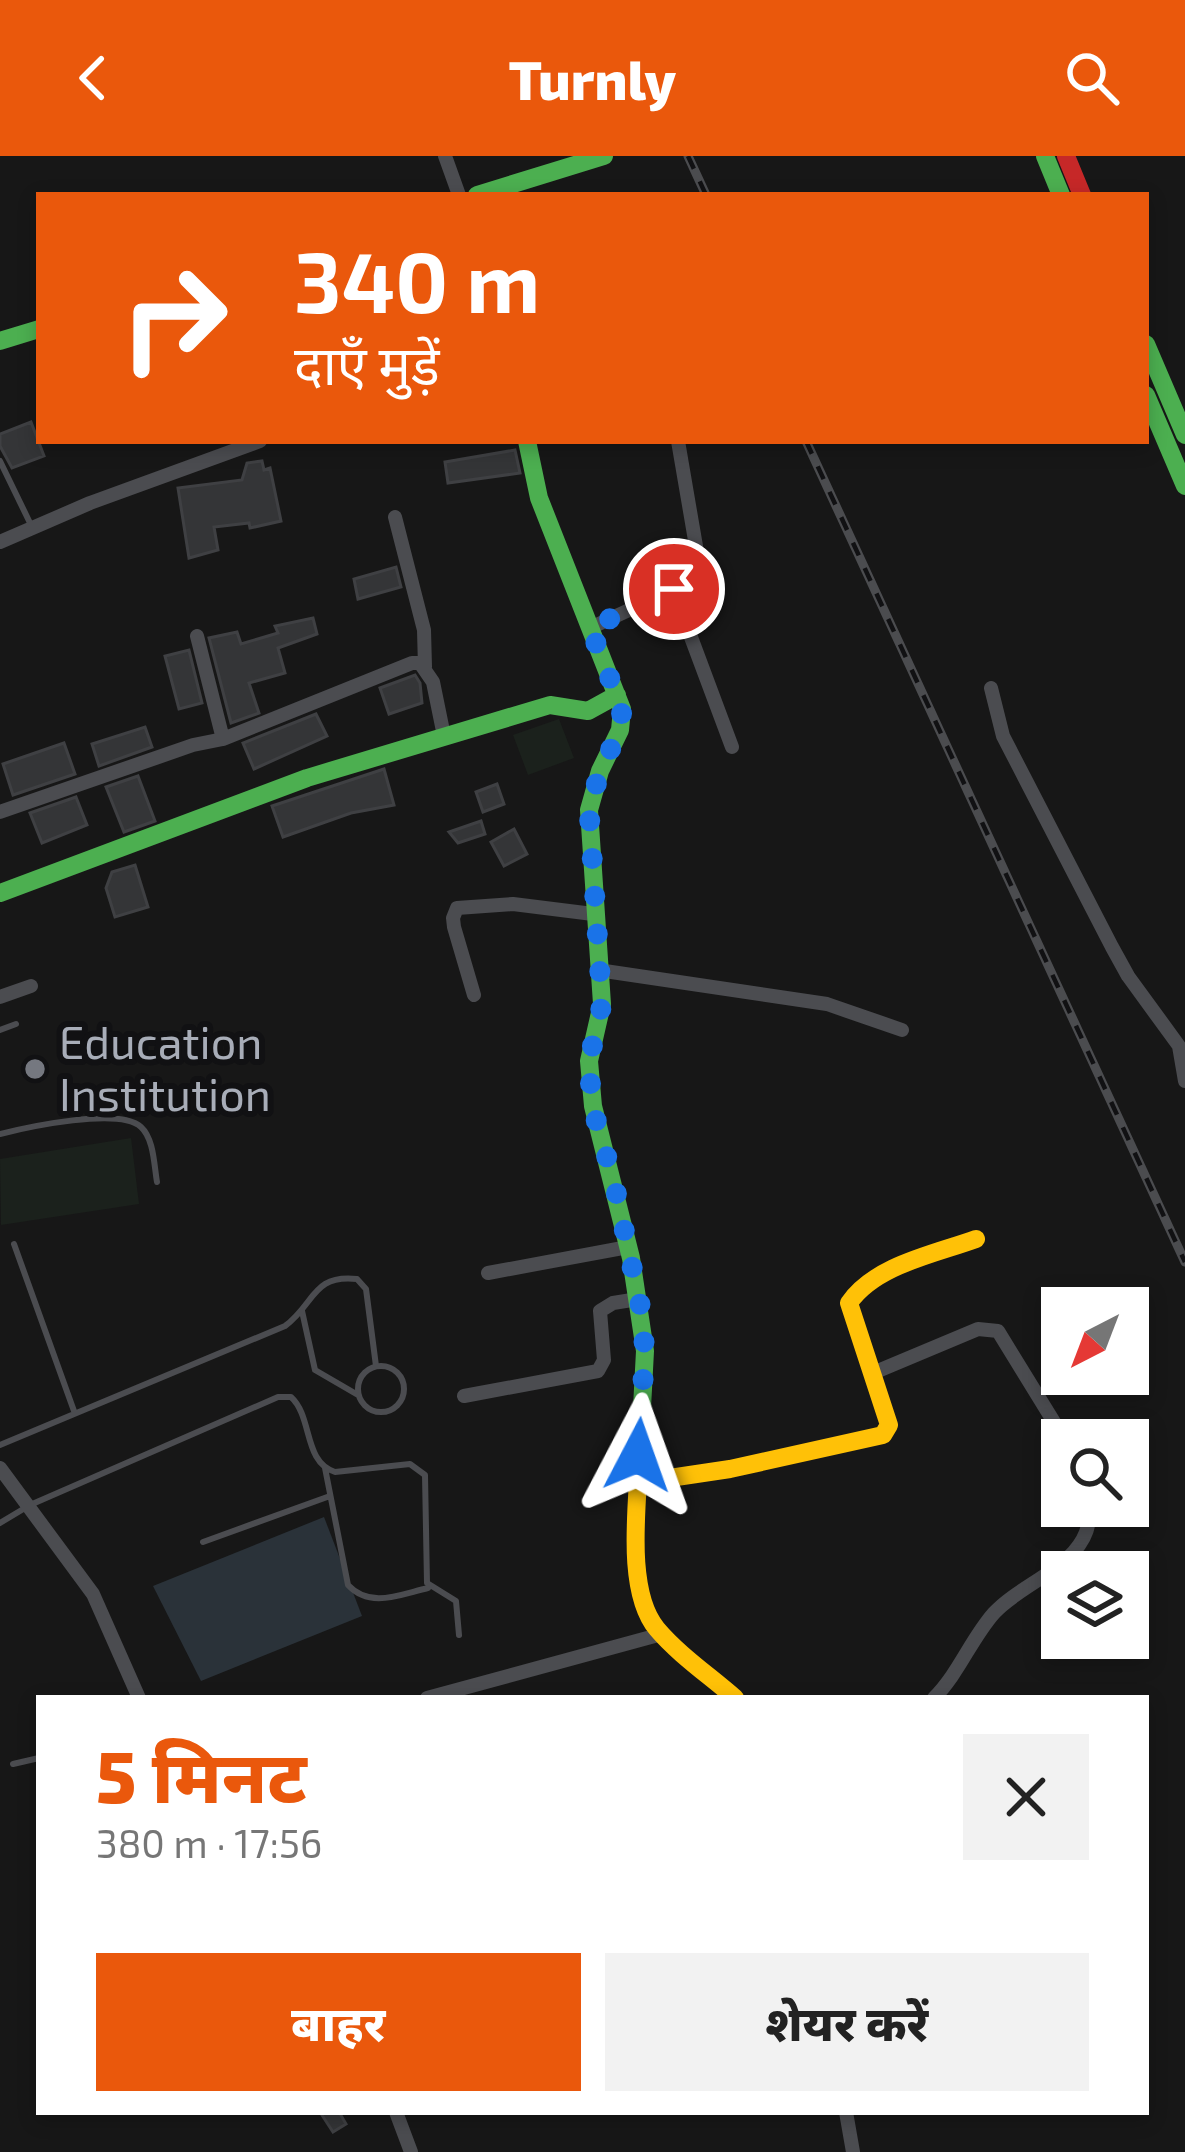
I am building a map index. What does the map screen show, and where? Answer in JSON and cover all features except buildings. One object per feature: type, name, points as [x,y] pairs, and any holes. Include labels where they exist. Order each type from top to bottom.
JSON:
[{"type":"main road","points":[[487,192],[604,156]]},
{"type":"main road","points":[[1045,156],[1060,192]]},
{"type":"main road","points":[[1066,156],[1081,192]]},
{"type":"main road","points":[[0,340],[36,330]]},
{"type":"main road","points":[[1149,351],[1185,435]]},
{"type":"main road","points":[[1149,401],[1185,486]]},
{"type":"main road","points":[[528,444],[539,498],[622,709],[620,730],[600,771],[589,810],[602,1004],[589,1061],[592,1106],[628,1247],[645,1351],[635,1545],[643,1599],[647,1614],[662,1634],[732,1695]]},
{"type":"main road","points":[[0,893],[307,778],[550,705],[588,710],[617,695]]},
{"type":"main road","points":[[636,1484],[883,1435],[889,1425],[849,1303],[851,1295],[866,1282],[976,1240]]},
{"type":"street","points":[[445,156],[458,192]]},
{"type":"street","points":[[0,542],[252,444]]},
{"type":"street","points":[[590,628],[694,575],[697,552],[679,444]]},
{"type":"street","points":[[395,517],[424,630],[425,667],[433,682],[444,736]]},
{"type":"street","points":[[674,589],[732,747]]},
{"type":"street","points":[[197,636],[223,739]]},
{"type":"street","points":[[0,812],[193,745],[223,739],[412,663],[425,667]]},
{"type":"street","points":[[991,688],[1003,736],[1112,947],[1180,1046],[1185,1082]]},
{"type":"street","points":[[474,995],[454,927],[457,908],[513,904],[593,914]]},
{"type":"street","points":[[598,970],[827,1004],[902,1030]]},
{"type":"street","points":[[0,997],[31,986]]},
{"type":"street","points":[[488,1273],[628,1247]]},
{"type":"street","points":[[464,1396],[598,1371],[604,1360],[600,1311],[613,1303],[638,1299]]},
{"type":"street","points":[[873,1372],[978,1329],[998,1331],[1052,1419]]},
{"type":"street","points":[[0,1468],[93,1594],[139,1695]]},
{"type":"street","points":[[936,1695],[997,1610],[1079,1547],[1087,1527]]},
{"type":"street","points":[[438,1695],[662,1634]]},
{"type":"street","points":[[397,2115],[411,2152]]},
{"type":"street","points":[[847,2115],[853,2152]]},
{"type":"lane","points":[[0,460],[32,528]]},
{"type":"lane","points":[[0,1030],[16,1024]]},
{"type":"lane","points":[[0,1134],[103,1118],[125,1119],[144,1130],[149,1139],[157,1181]]},
{"type":"lane","points":[[14,1244],[74,1411]]},
{"type":"lane","points":[[0,1445],[285,1326],[335,1278],[357,1279],[366,1289],[376,1366]]},
{"type":"lane","points":[[302,1311],[315,1370],[358,1395],[362,1403],[376,1412],[391,1410],[402,1400],[402,1378],[391,1367],[376,1366],[363,1374],[358,1395]]},
{"type":"lane","points":[[0,1523],[30,1505],[284,1396],[298,1404],[317,1461],[325,1468],[335,1472],[410,1464],[422,1469],[430,1587]]},
{"type":"lane","points":[[325,1468],[348,1586],[371,1600],[430,1587],[456,1601],[459,1634]]},
{"type":"lane","points":[[203,1542],[330,1496]]},
{"type":"lane","points":[[13,1764],[36,1759]]},
{"type":"shaded area","points":[[559,719],[574,758],[528,775],[513,735]]},
{"type":"shaded area","points":[[131,1138],[139,1204],[1,1225],[0,1159]]},
{"type":"shaded area","points":[[324,1517],[362,1616],[201,1681],[153,1586]]},
{"type":"railway","points":[[688,156],[705,192]]},
{"type":"railway","points":[[807,444],[1185,1262]]},
{"type":"traffic: fast","points":[[487,192],[604,156]]},
{"type":"traffic: fast","points":[[1045,156],[1060,192]]},
{"type":"traffic: fast","points":[[0,341],[36,330]]},
{"type":"traffic: fast","points":[[1149,351],[1185,435]]},
{"type":"traffic: fast","points":[[1149,402],[1185,486]]},
{"type":"traffic: fast","points":[[528,444],[539,498],[622,709],[620,730],[600,771],[589,810],[602,1004],[589,1061],[593,1106],[631,1258],[645,1351],[639,1464]]},
{"type":"traffic: fast","points":[[0,893],[307,778],[550,705],[588,711],[617,695]]},
{"type":"traffic: slow","points":[[636,1483],[730,1469],[883,1435],[889,1425],[849,1303],[890,1270],[976,1239]]},
{"type":"traffic: slow","points":[[639,1464],[637,1572],[647,1613],[675,1648],[731,1695]]},
{"type":"traffic: jam","points":[[1066,156],[1081,192]]},
{"type":"place","name":"Education Institution","points":[[35,1069]]},
{"type":"route","points":[[638,1455],[645,1351],[640,1304],[592,1106],[589,1061],[602,1004],[589,810],[592,791],[620,730],[622,709],[590,628],[674,589]]}]
